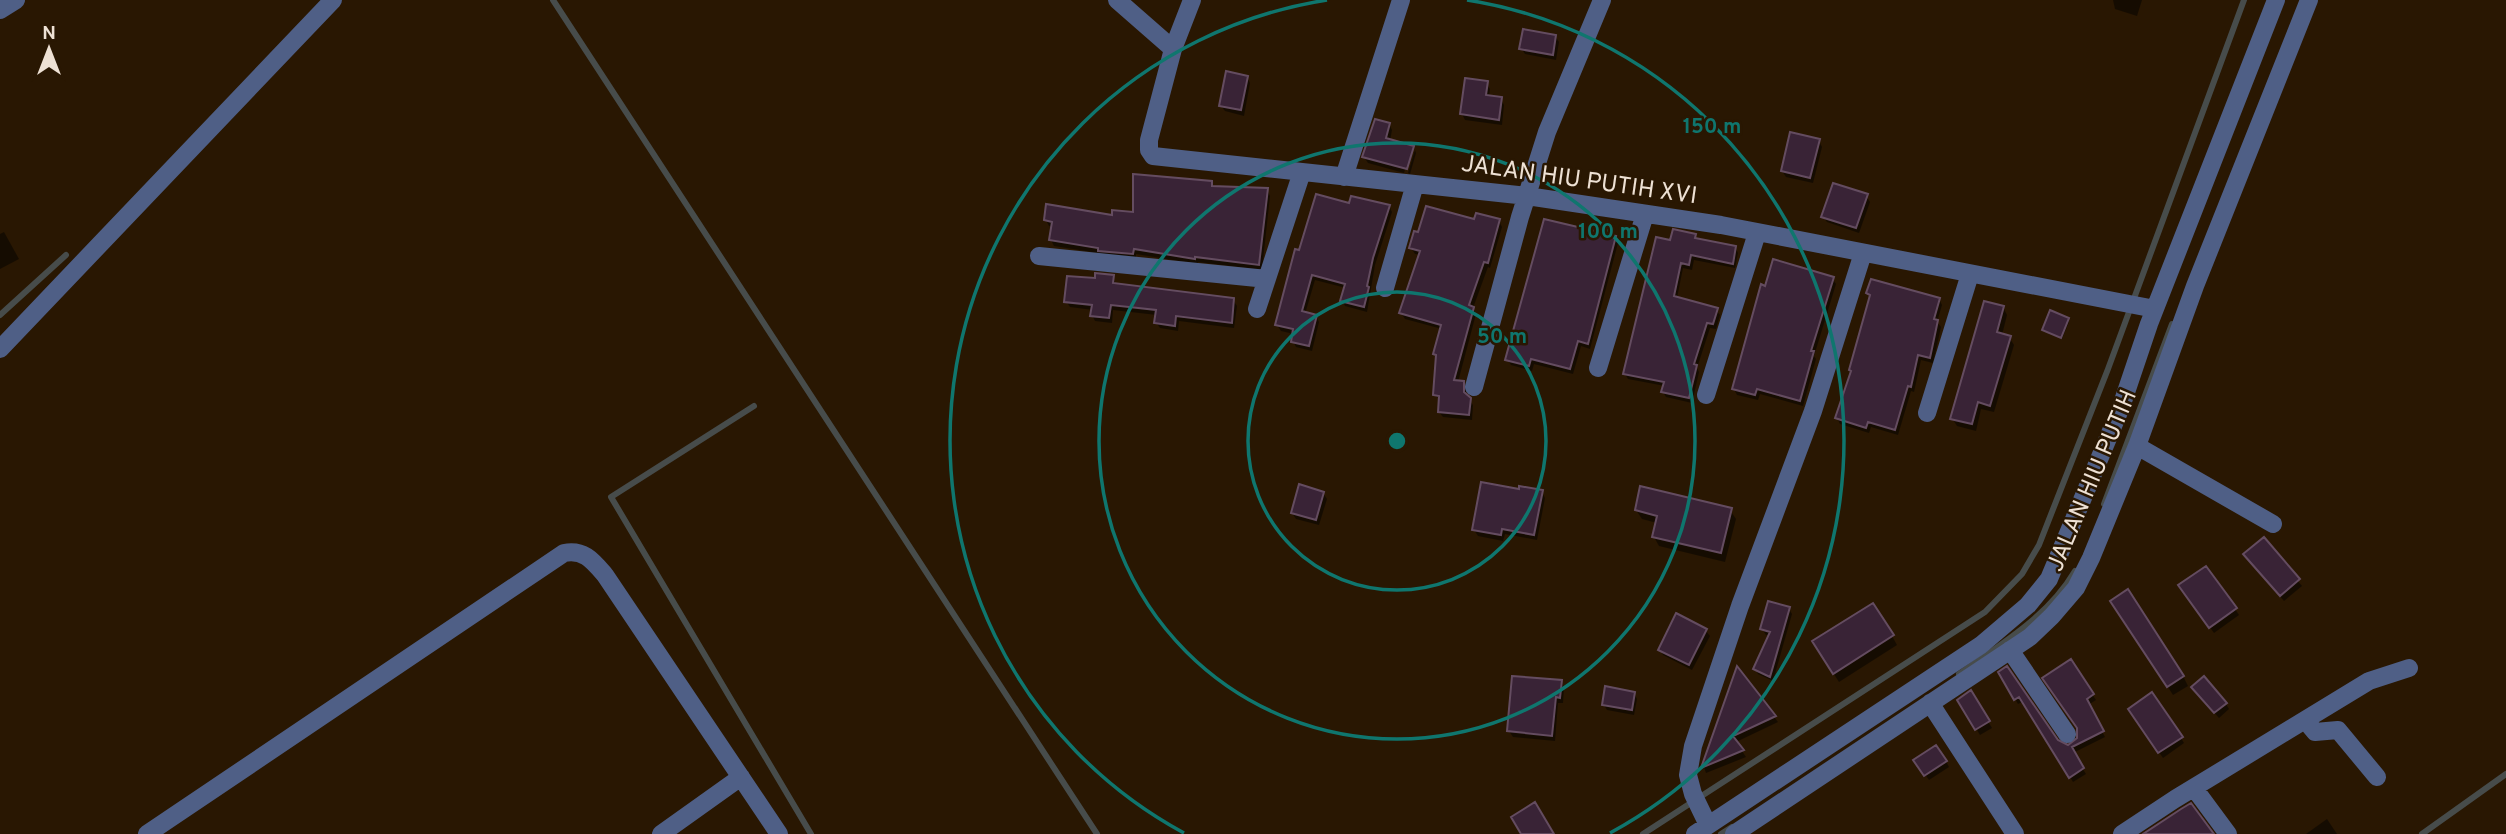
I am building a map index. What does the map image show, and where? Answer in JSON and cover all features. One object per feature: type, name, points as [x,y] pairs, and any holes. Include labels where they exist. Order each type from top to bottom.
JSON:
[{"type":"street","points":[[0,10],[16,0]]},
{"type":"street","points":[[0,349],[334,0]]},
{"type":"street","points":[[1117,0],[1173,49]]},
{"type":"street","name":"JALAN HIU PUTIH XVI","points":[[1192,0],[1173,49],[1149,140],[1149,150],[1153,156],[1527,196],[1645,214],[2155,309]]},
{"type":"street","points":[[1344,177],[1401,0]]},
{"type":"street","points":[[1474,387],[1527,196],[1548,132],[1602,0]]},
{"type":"street","name":"JALAN HIU PUTIH","points":[[1702,830],[1981,645],[2009,623],[2038,594],[2058,560],[2121,407],[2155,309],[2276,0]]},
{"type":"street","name":"JALAN HIU PUTIH","points":[[1734,834],[2029,637],[2052,616],[2080,580],[2137,446],[2195,286],[2309,0]]},
{"type":"street","points":[[1257,309],[1302,172]]},
{"type":"street","points":[[1385,288],[1415,184]]},
{"type":"street","points":[[1598,368],[1645,214]]},
{"type":"street","points":[[1706,396],[1757,233]]},
{"type":"street","points":[[1702,830],[1688,775],[1693,746],[1740,607],[1813,411],[1863,253]]},
{"type":"street","points":[[1039,256],[1267,279]]},
{"type":"street","points":[[1927,413],[1970,274]]},
{"type":"street","points":[[2121,407],[2147,419]]},
{"type":"street","points":[[2137,446],[2273,524]]},
{"type":"street","points":[[147,834],[564,554],[573,551],[587,555],[606,575],[779,834]]},
{"type":"street","points":[[2010,650],[2067,734]]},
{"type":"street","points":[[2122,834],[2369,681],[2409,668]]},
{"type":"street","points":[[1930,703],[2015,834]]},
{"type":"street","points":[[2305,720],[2315,732],[2339,730],[2376,777]]},
{"type":"street","points":[[1821,750],[1832,768]]},
{"type":"street","points":[[661,834],[741,777]]},
{"type":"street","points":[[2194,788],[2228,834]]},
{"type":"building","points":[[1523,29],[1556,35],[1553,55],[1519,49]]},
{"type":"building","points":[[1226,71],[1248,76],[1241,110],[1219,106]]},
{"type":"building","points":[[1465,78],[1488,81],[1486,95],[1502,97],[1499,120],[1460,114]]},
{"type":"building","points":[[1375,119],[1390,123],[1386,138],[1414,146],[1407,169],[1362,157]]},
{"type":"building","points":[[1790,132],[1820,139],[1810,178],[1781,171]]},
{"type":"building","points":[[1133,174],[1212,181],[1212,186],[1268,188],[1259,265],[1195,259],[1134,249],[1133,254],[1098,251],[1098,248],[1049,240],[1052,222],[1044,220],[1046,204],[1112,215],[1112,210],[1133,212]]},
{"type":"building","points":[[1833,183],[1868,194],[1856,228],[1821,217]]},
{"type":"building","points":[[1316,194],[1349,203],[1351,196],[1390,205],[1373,258],[1364,307],[1340,301],[1345,284],[1312,275],[1302,311],[1317,315],[1309,346],[1291,342],[1293,329],[1275,325],[1295,249],[1299,250]]},
{"type":"building","points":[[1426,206],[1474,219],[1476,213],[1500,219],[1488,263],[1484,262],[1469,305],[1474,307],[1454,380],[1464,381],[1464,392],[1471,398],[1469,415],[1438,412],[1439,396],[1433,395],[1436,355],[1433,354],[1441,325],[1399,313],[1420,251],[1409,248],[1414,231],[1418,232]]},
{"type":"building","points":[[1544,219],[1616,236],[1588,344],[1578,341],[1570,369],[1531,359],[1529,366],[1505,360]]},
{"type":"building","points":[[1673,229],[1696,234],[1695,238],[1736,246],[1733,264],[1691,255],[1689,265],[1681,263],[1674,296],[1718,308],[1713,324],[1707,323],[1694,364],[1697,365],[1689,398],[1661,392],[1664,382],[1623,374],[1656,237],[1670,240]]},
{"type":"building","points":[[1773,259],[1834,277],[1811,351],[1814,351],[1800,401],[1757,389],[1755,395],[1732,389],[1761,284],[1765,286]]},
{"type":"building","points":[[1095,273],[1114,275],[1113,283],[1234,298],[1232,323],[1176,316],[1175,326],[1154,323],[1156,310],[1111,305],[1109,318],[1090,316],[1092,305],[1064,302],[1067,276],[1095,278]]},
{"type":"building","points":[[1871,279],[1940,298],[1934,319],[1938,320],[1930,358],[1918,355],[1911,387],[1908,386],[1895,430],[1868,422],[1866,428],[1835,418],[1851,371],[1849,370],[1870,295],[1866,293]]},
{"type":"building","points":[[1984,301],[2004,306],[1997,332],[2011,336],[1990,406],[1978,402],[1972,424],[1950,419]]},
{"type":"building","points":[[2050,310],[2069,318],[2061,338],[2042,330]]},
{"type":"building","points":[[1481,482],[1543,490],[1534,535],[1502,529],[1501,535],[1472,530]]},
{"type":"building","points":[[1299,484],[1324,492],[1316,520],[1291,513]]},
{"type":"building","points":[[1640,486],[1732,508],[1721,553],[1652,537],[1657,516],[1635,510]]},
{"type":"building","points":[[2264,537],[2300,579],[2280,596],[2243,554]]},
{"type":"building","points":[[2206,566],[2237,608],[2209,628],[2178,585]]},
{"type":"building","points":[[2128,589],[2184,676],[2167,687],[2110,601]]},
{"type":"building","points":[[1768,601],[1790,607],[1770,677],[1753,669],[1770,632],[1760,629]]},
{"type":"building","points":[[1873,603],[1894,635],[1833,674],[1812,641]]},
{"type":"building","points":[[1676,613],[1707,629],[1689,665],[1658,650]]},
{"type":"building","points":[[2071,659],[2094,694],[2087,699],[2104,731],[2072,747],[2084,768],[2069,778],[2019,697],[2014,700],[1998,672],[2007,666],[2058,740],[2068,745],[2077,738],[2077,728],[2042,678]]},
{"type":"building","points":[[1737,666],[1776,716],[1733,736],[1744,750],[1701,768]]},
{"type":"building","points":[[1512,676],[1562,680],[1560,698],[1556,697],[1552,736],[1507,731]]},
{"type":"building","points":[[2204,676],[2227,703],[2214,713],[2191,687]]},
{"type":"building","points":[[1605,686],[1635,692],[1632,710],[1602,705]]},
{"type":"building","points":[[1971,690],[1990,721],[1975,730],[1957,700]]},
{"type":"building","points":[[2152,692],[2183,737],[2158,753],[2128,709]]},
{"type":"building","points":[[1936,745],[1947,761],[1924,776],[1913,760]]},
{"type":"building","points":[[1535,802],[1554,834],[1521,834],[1511,817]]},
{"type":"building","points":[[2191,803],[2214,834],[2143,834],[2181,809]]},
{"type":"waterway","points":[[553,0],[1097,834]]},
{"type":"waterway","points":[[1643,834],[1985,612],[2022,574],[2039,545],[2108,369],[2244,0]]},
{"type":"waterway","points":[[0,315],[66,255]]},
{"type":"waterway","points":[[2104,504],[2172,324]]},
{"type":"waterway","points":[[754,406],[611,497],[811,834]]},
{"type":"waterway","points":[[1959,674],[2038,616],[2075,571]]},
{"type":"waterway","points":[[2422,834],[2506,774]]},
{"type":"waterway","points":[[1721,834],[1732,827]]}]
